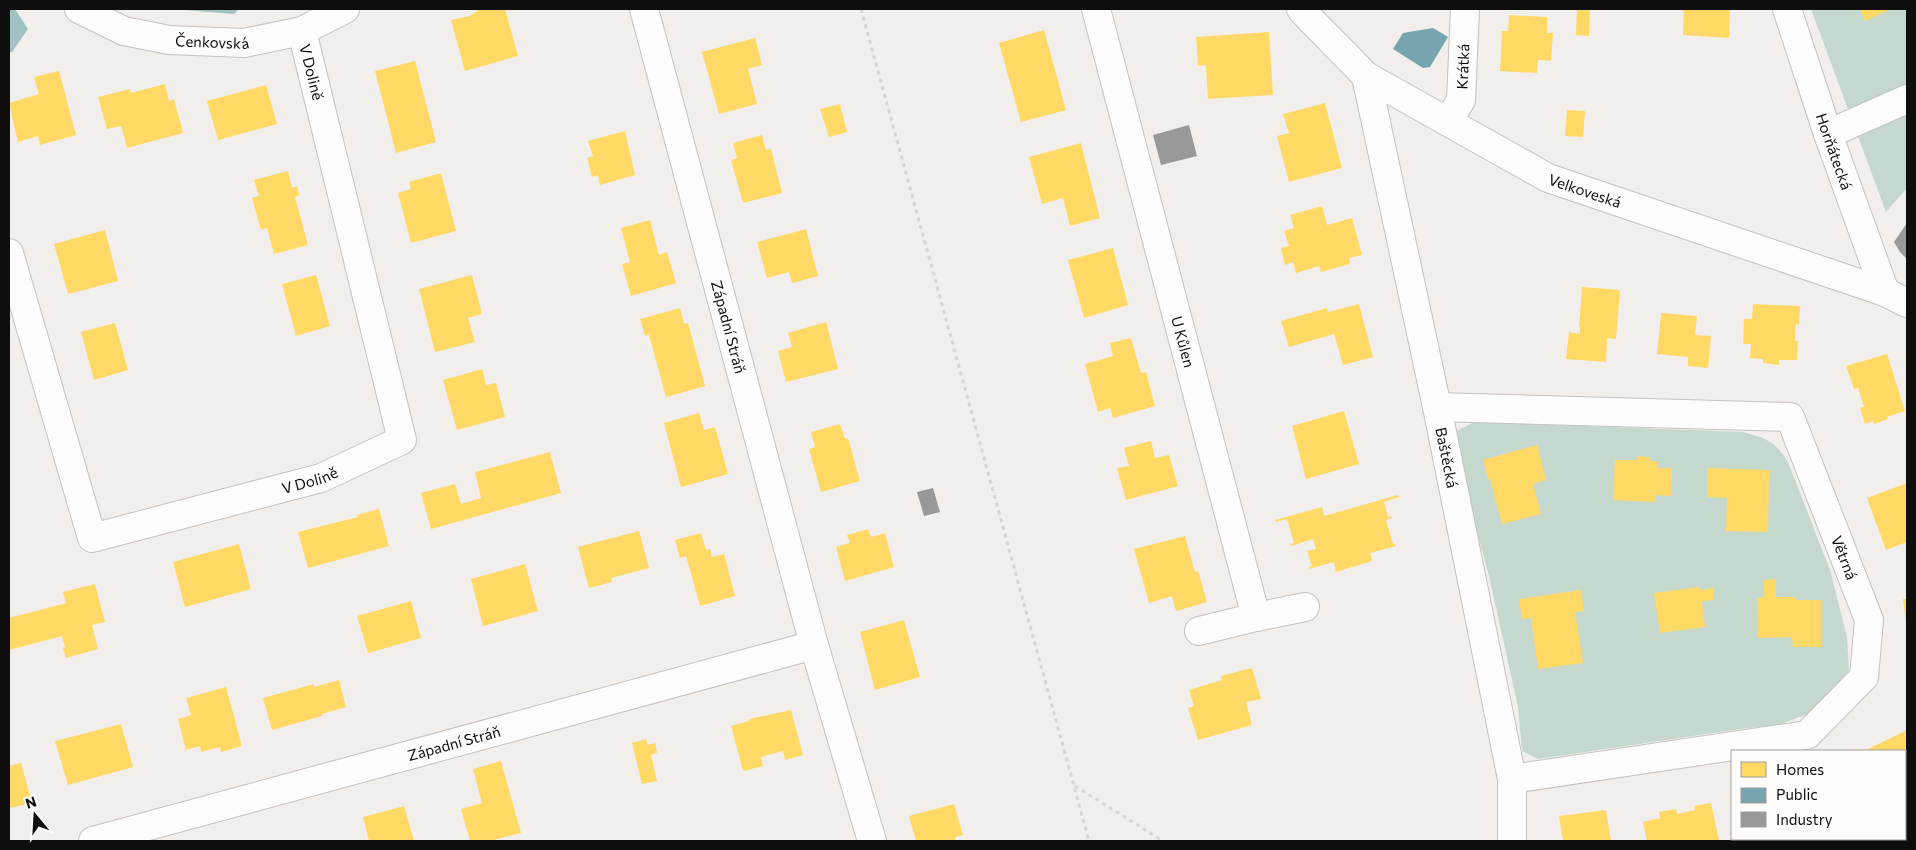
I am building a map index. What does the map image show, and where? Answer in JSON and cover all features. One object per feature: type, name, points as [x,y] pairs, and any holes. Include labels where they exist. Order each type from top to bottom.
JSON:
[{"type":"street","name":"Čenkovská","points":[[79,9],[124,31],[169,40],[244,43],[302,31],[345,9]]},
{"type":"street","name":"Západní Stráň","points":[[644,9],[814,645],[872,841]]},
{"type":"street","name":"U Kůlen","points":[[1096,9],[1256,617]]},
{"type":"street","name":"Velkoveská","points":[[1301,9],[1366,76],[1548,178],[1896,297]]},
{"type":"street","name":"Krátká","points":[[1448,122],[1461,100],[1465,9]]},
{"type":"street","name":"Horňátecká","points":[[1788,9],[1828,134],[1896,297]]},
{"type":"street","name":"V Dolině","points":[[9,253],[92,538],[321,478],[402,440],[302,31]]},
{"type":"street","name":"Baštěcká","points":[[1366,76],[1437,407],[1512,779],[1512,841]]},
{"type":"street","points":[[1828,134],[1907,99]]},
{"type":"street","name":"Větrná","points":[[1437,407],[1790,417],[1868,620],[1864,677],[1807,735],[1512,779]]},
{"type":"street","points":[[1199,631],[1305,607]]},
{"type":"street","name":"Západní Stráň","points":[[93,841],[814,645]]},
{"type":"path","points":[[861,9],[1089,841]]},
{"type":"path","points":[[1075,786],[1163,841]]},
{"type":"green space","points":[[1811,9],[1907,9],[1907,188],[1886,212]]},
{"type":"green space","points":[[1474,422],[1743,432],[1769,441],[1788,462],[1830,570],[1847,637],[1849,670],[1835,690],[1811,713],[1778,725],[1538,759],[1522,751],[1518,707],[1489,576],[1452,439],[1457,431]]},
{"type":"water","points":[[9,9],[15,9],[28,29],[12,52],[9,53]]},
{"type":"water","points":[[172,9],[239,9],[234,14]]},
{"type":"building: Homes","points":[[480,9],[505,9],[518,56],[465,71],[451,20],[470,16]]},
{"type":"building: Homes","points":[[1577,9],[1590,9],[1589,36],[1576,35]]},
{"type":"building: Homes","points":[[1684,9],[1730,9],[1729,38],[1683,35]]},
{"type":"building: Homes","points":[[1860,9],[1891,9],[1865,21]]},
{"type":"building: Homes","points":[[1509,15],[1547,17],[1547,33],[1553,33],[1551,61],[1538,60],[1537,73],[1500,71],[1502,31],[1508,31]]},
{"type":"building: Homes","points":[[1044,30],[1066,110],[1021,122],[999,43]]},
{"type":"building: Homes","points":[[1269,32],[1273,95],[1208,99],[1206,65],[1198,66],[1196,37]]},
{"type":"building: Homes","points":[[755,38],[762,65],[748,69],[757,104],[719,114],[702,52]]},
{"type":"building: Homes","points":[[415,61],[436,142],[396,153],[375,71]]},
{"type":"building: Homes","points":[[59,71],[76,135],[40,145],[38,136],[18,142],[9,103],[39,94],[34,77]]},
{"type":"building: Homes","points":[[165,84],[169,101],[174,99],[183,133],[127,148],[121,126],[107,129],[98,97],[130,89],[131,93]]},
{"type":"building: Homes","points":[[266,85],[277,124],[218,140],[207,101]]},
{"type":"building: Homes","points":[[1325,103],[1342,168],[1289,182],[1277,136],[1289,133],[1283,114]]},
{"type":"building: Homes","points":[[840,104],[847,132],[829,137],[820,109]]},
{"type":"building: Homes","points":[[1567,110],[1585,111],[1583,137],[1565,136]]},
{"type":"building: Homes","points":[[625,131],[635,175],[600,185],[598,175],[592,177],[587,158],[593,156],[588,141]]},
{"type":"building: Homes","points":[[762,135],[766,150],[771,149],[782,193],[743,203],[731,160],[737,158],[733,143]]},
{"type":"building: Homes","points":[[1081,143],[1100,218],[1070,226],[1063,198],[1042,204],[1029,157]]},
{"type":"building: Homes","points":[[288,171],[292,188],[297,186],[299,195],[295,197],[308,245],[274,254],[267,228],[261,230],[252,198],[259,196],[254,180]]},
{"type":"building: Homes","points":[[441,173],[456,231],[411,243],[398,193],[411,189],[409,182]]},
{"type":"building: Homes","points":[[1322,206],[1327,225],[1352,218],[1362,255],[1349,258],[1350,264],[1321,272],[1319,266],[1296,273],[1293,262],[1285,265],[1281,248],[1289,246],[1284,231],[1294,228],[1290,215]]},
{"type":"building: Homes","points":[[650,220],[659,255],[667,252],[676,283],[631,296],[622,264],[630,262],[621,228]]},
{"type":"building: Homes","points":[[806,229],[818,276],[792,283],[789,272],[767,278],[757,242]]},
{"type":"building: Homes","points":[[105,230],[118,281],[68,294],[54,244]]},
{"type":"building: Homes","points":[[1113,248],[1128,305],[1084,318],[1068,260]]},
{"type":"building: Homes","points":[[316,275],[330,326],[296,336],[282,284]]},
{"type":"building: Homes","points":[[472,275],[482,314],[468,318],[475,342],[435,352],[419,289]]},
{"type":"building: Homes","points":[[1582,287],[1620,290],[1616,339],[1607,338],[1606,362],[1566,359],[1569,332],[1580,334]]},
{"type":"building: Homes","points":[[1359,304],[1373,357],[1343,365],[1334,334],[1289,347],[1281,321],[1327,308],[1328,312]]},
{"type":"building: Homes","points":[[1753,304],[1800,306],[1799,325],[1796,324],[1795,341],[1798,341],[1797,360],[1779,360],[1779,365],[1763,363],[1763,359],[1750,358],[1751,344],[1743,344],[1744,319],[1752,319]]},
{"type":"building: Homes","points":[[680,308],[684,324],[688,323],[705,386],[666,397],[649,335],[645,336],[640,319]]},
{"type":"building: Homes","points":[[1661,313],[1697,316],[1695,335],[1711,336],[1708,368],[1688,366],[1688,357],[1657,354]]},
{"type":"building: Homes","points":[[826,322],[838,369],[786,382],[778,351],[792,347],[788,333]]},
{"type":"building: Homes","points":[[115,323],[128,370],[94,380],[81,332]]},
{"type":"building: Homes","points":[[1131,338],[1141,373],[1146,372],[1155,406],[1113,418],[1110,408],[1098,412],[1085,364],[1113,356],[1110,343]]},
{"type":"building: Homes","points":[[1887,354],[1905,411],[1874,424],[1873,421],[1865,424],[1860,408],[1864,407],[1858,388],[1854,389],[1846,366]]},
{"type":"building: Homes","points":[[482,369],[486,385],[496,383],[505,417],[457,430],[443,380]]},
{"type":"building: Homes","points":[[1344,411],[1359,464],[1306,479],[1292,426]]},
{"type":"building: Homes","points":[[699,413],[704,430],[715,427],[728,474],[681,487],[664,423]]},
{"type":"building: Homes","points":[[840,424],[845,439],[848,438],[860,481],[821,492],[809,449],[815,447],[811,432]]},
{"type":"building: Homes","points":[[1151,441],[1155,458],[1169,455],[1178,486],[1126,500],[1117,468],[1129,466],[1124,448]]},
{"type":"building: Homes","points":[[1537,445],[1546,480],[1533,484],[1541,514],[1502,524],[1483,460]]},
{"type":"building: Homes","points":[[550,452],[561,493],[431,529],[421,493],[455,484],[461,504],[481,498],[475,472]]},
{"type":"building: Homes","points":[[1637,456],[1649,457],[1649,461],[1657,461],[1657,468],[1672,468],[1671,496],[1656,495],[1655,502],[1613,500],[1615,460],[1637,460]]},
{"type":"building: Homes","points":[[1707,468],[1769,470],[1768,532],[1726,531],[1727,498],[1707,497]]},
{"type":"building: Homes","points":[[1907,483],[1907,542],[1886,550],[1867,498]]},
{"type":"building: Homes","points":[[1398,495],[1399,497],[1384,502],[1388,517],[1391,516],[1392,518],[1386,520],[1393,544],[1396,546],[1370,553],[1372,561],[1336,572],[1334,562],[1309,569],[1312,566],[1307,551],[1316,549],[1313,539],[1291,546],[1290,544],[1294,543],[1287,519],[1276,522],[1275,520],[1322,507],[1324,516]]},
{"type":"building: Homes","points":[[379,509],[389,546],[308,568],[298,532],[358,517],[357,515]]},
{"type":"building: Homes","points":[[868,529],[871,537],[885,533],[894,567],[845,581],[836,547],[850,543],[847,535]]},
{"type":"building: Homes","points":[[639,531],[649,568],[611,578],[612,582],[589,588],[578,547]]},
{"type":"building: Homes","points":[[701,533],[706,550],[710,549],[712,557],[724,554],[735,596],[700,606],[686,556],[680,558],[675,540]]},
{"type":"building: Homes","points":[[1185,536],[1195,572],[1198,571],[1207,602],[1176,611],[1172,596],[1149,603],[1134,549]]},
{"type":"building: Homes","points":[[239,544],[251,589],[185,607],[173,562]]},
{"type":"building: Homes","points":[[525,564],[538,611],[483,626],[471,579]]},
{"type":"building: Homes","points":[[1776,579],[1776,597],[1795,597],[1795,600],[1821,600],[1821,647],[1793,647],[1792,637],[1758,638],[1757,598],[1764,597],[1764,580]]},
{"type":"building: Homes","points":[[95,584],[105,622],[92,625],[98,649],[66,658],[62,636],[9,650],[9,618],[66,603],[63,592]]},
{"type":"building: Homes","points":[[1700,587],[1700,590],[1713,588],[1714,600],[1702,601],[1705,627],[1660,633],[1654,593]]},
{"type":"building: Homes","points":[[1581,590],[1584,611],[1575,612],[1583,663],[1538,669],[1531,618],[1522,619],[1519,599]]},
{"type":"building: Homes","points":[[1903,599],[1907,599],[1907,624],[1906,624]]},
{"type":"building: Homes","points":[[411,601],[421,638],[368,653],[357,616]]},
{"type":"building: Homes","points":[[904,620],[920,677],[875,690],[860,632]]},
{"type":"building: Homes","points":[[1252,668],[1261,699],[1246,702],[1252,725],[1198,740],[1188,708],[1194,706],[1189,690],[1222,680],[1221,676]]},
{"type":"building: Homes","points":[[339,680],[346,707],[272,730],[263,698],[314,684],[314,687]]},
{"type":"building: Homes","points":[[226,687],[242,746],[221,752],[220,747],[201,752],[200,746],[186,750],[178,719],[191,715],[186,698]]},
{"type":"building: Homes","points":[[791,710],[803,755],[785,760],[783,751],[761,757],[763,766],[743,771],[731,726],[749,721],[749,719]]},
{"type":"building: Homes","points":[[121,724],[133,767],[68,785],[55,741]]},
{"type":"building: Homes","points":[[1907,730],[1907,782],[1906,750],[1866,750]]},
{"type":"building: Homes","points":[[646,739],[648,745],[655,743],[657,753],[651,755],[657,781],[642,784],[632,743]]},
{"type":"building: Homes","points":[[501,761],[521,833],[490,841],[470,841],[461,809],[482,803],[473,769]]},
{"type":"building: Homes","points":[[21,763],[32,803],[9,808],[9,766]]},
{"type":"building: Homes","points":[[1711,803],[1719,840],[1647,841],[1643,822],[1660,818],[1659,812],[1676,809],[1677,814],[1695,810],[1694,806]]},
{"type":"building: Homes","points":[[954,804],[963,835],[955,837],[956,841],[916,841],[909,816]]},
{"type":"building: Homes","points":[[404,806],[414,841],[369,841],[363,817]]},
{"type":"building: Homes","points":[[1606,810],[1611,841],[1563,841],[1559,816]]},
{"type":"building: Homes","points":[[1772,840],[1813,841],[1772,841]]},
{"type":"building: Public","points":[[1433,28],[1448,37],[1430,67],[1423,68],[1393,49],[1403,33]]},
{"type":"building: Industry","points":[[1189,125],[1197,156],[1161,165],[1153,135]]},
{"type":"building: Industry","points":[[1907,223],[1907,259],[1894,242]]},
{"type":"building: Industry","points":[[933,488],[940,512],[924,516],[917,492]]}]
